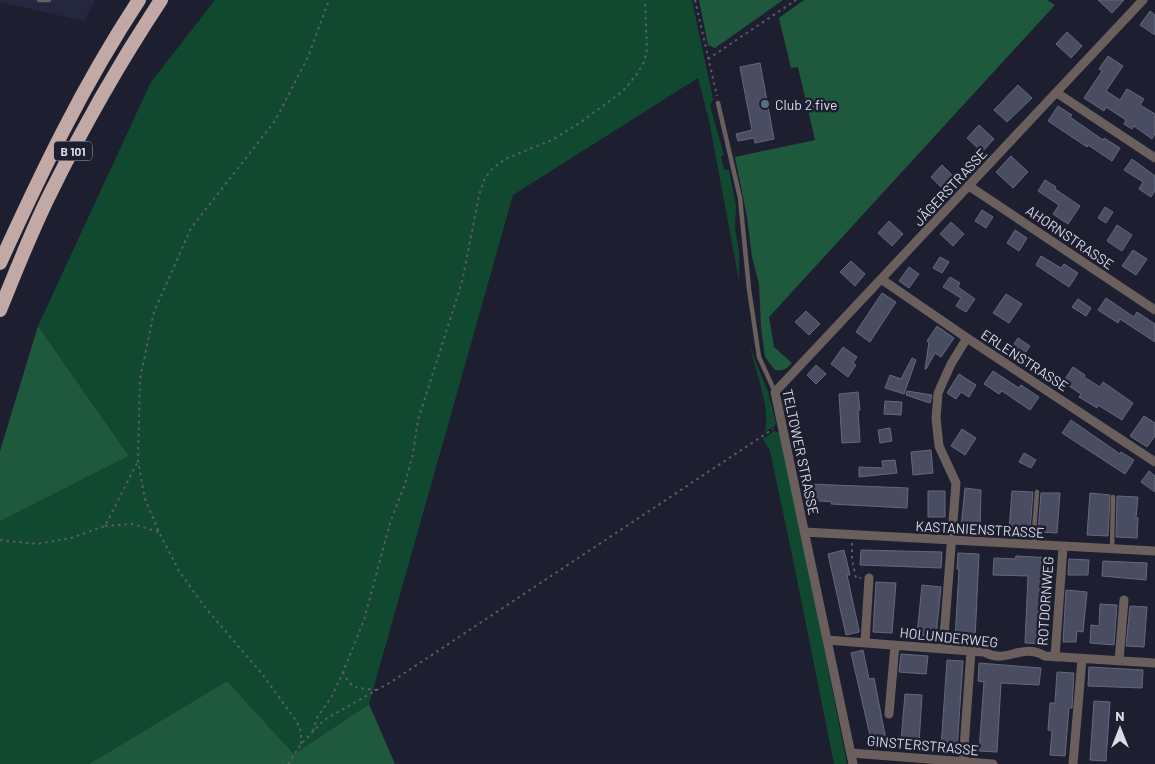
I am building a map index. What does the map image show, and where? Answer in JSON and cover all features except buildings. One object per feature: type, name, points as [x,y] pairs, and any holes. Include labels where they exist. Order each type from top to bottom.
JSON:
[{"type":"highway","name":"B 101","points":[[0,264],[35,186],[74,107],[117,33],[139,0]]},
{"type":"highway","name":"B 101","points":[[0,310],[53,187],[133,42],[161,0]]},
{"type":"street","name":"JÄGERSTRASSE","points":[[775,392],[1143,0]]},
{"type":"street","points":[[1057,92],[1155,158]]},
{"type":"street","name":"AHORNSTRASSE","points":[[969,186],[1155,310]]},
{"type":"street","name":"ERLENSTRASSE","points":[[881,279],[1155,462]]},
{"type":"street","points":[[943,648],[950,540],[956,483],[939,446],[936,418],[938,393],[951,364],[967,338]]},
{"type":"street","name":"TELTOWER STRASSE","points":[[775,392],[853,764]]},
{"type":"street","name":"KASTANIENSTRASSE","points":[[804,532],[1063,548],[1155,551]]},
{"type":"street","name":"ROTDORNWEG","points":[[1055,657],[1063,548]]},
{"type":"street","points":[[865,642],[869,578]]},
{"type":"street","points":[[1119,661],[1124,600]]},
{"type":"street","name":"HOLUNDERWEG","points":[[827,640],[984,652],[990,656],[1007,656],[1023,651],[1037,652],[1045,656],[1055,657],[1155,663]]},
{"type":"street","points":[[889,714],[894,645]]},
{"type":"street","points":[[963,762],[971,651]]},
{"type":"street","points":[[1073,764],[1082,659]]},
{"type":"street","name":"GINSTERSTRASSE","points":[[851,753],[992,764]]},
{"type":"lane","points":[[39,0],[49,0]]},
{"type":"lane","name":"TELTOWER STRASSE","points":[[718,103],[740,198],[749,289],[759,357],[775,392]]},
{"type":"lane","points":[[1033,546],[1037,492]]},
{"type":"lane","points":[[1112,549],[1113,497]]},
{"type":"path","points":[[301,744],[301,732],[297,722],[262,674],[204,606],[184,578],[159,532],[145,499],[138,461],[140,379],[154,312],[191,228],[275,121],[308,57],[329,0]]},
{"type":"path","points":[[313,731],[317,718],[332,696],[344,672],[364,620],[390,523],[405,484],[413,453],[418,420],[462,282],[477,202],[485,178],[493,168],[505,159],[552,140],[581,122],[623,90],[637,74],[644,62],[647,49],[645,0]]},
{"type":"path","points":[[695,0],[718,103]]},
{"type":"path","points":[[708,59],[796,0]]},
{"type":"path","points":[[288,764],[301,744],[324,720],[377,690],[782,424]]},
{"type":"path","points":[[105,526],[138,461]]},
{"type":"path","points":[[0,540],[37,544],[71,538],[105,526],[132,524],[159,532]]},
{"type":"path","points":[[852,535],[852,559],[856,578],[869,578]]},
{"type":"path","points":[[344,672],[348,682],[355,687],[377,690]]},
{"type":"shaded area","points":[[0,0],[95,0],[84,21],[0,2]]},
{"type":"green space","points":[[215,0],[692,0],[713,99],[710,106],[724,155],[721,156],[724,170],[729,170],[736,206],[735,229],[739,252],[739,281],[709,120],[698,78],[513,195],[369,704],[294,754],[227,681],[89,764],[0,764],[0,521],[129,456],[38,326],[151,82]]},
{"type":"green space","points":[[699,0],[783,0],[715,48],[708,45]]},
{"type":"green space","points":[[804,0],[1047,0],[1055,5],[769,317],[774,347],[792,363],[785,369],[775,370],[765,357],[759,284],[752,257],[747,217],[735,157],[815,140],[798,67],[791,68],[779,18]]},
{"type":"green space","points":[[38,326],[129,456],[0,521],[0,451]]},
{"type":"green space","points":[[750,347],[768,392],[776,423],[775,426],[764,432],[766,424],[765,403]]},
{"type":"green space","points":[[774,431],[781,433],[847,764],[834,764],[770,451],[763,439]]},
{"type":"green space","points":[[227,681],[294,754],[369,704],[395,764],[89,764]]},
{"type":"place","name":"Club 2 five","points":[[765,104]]}]
